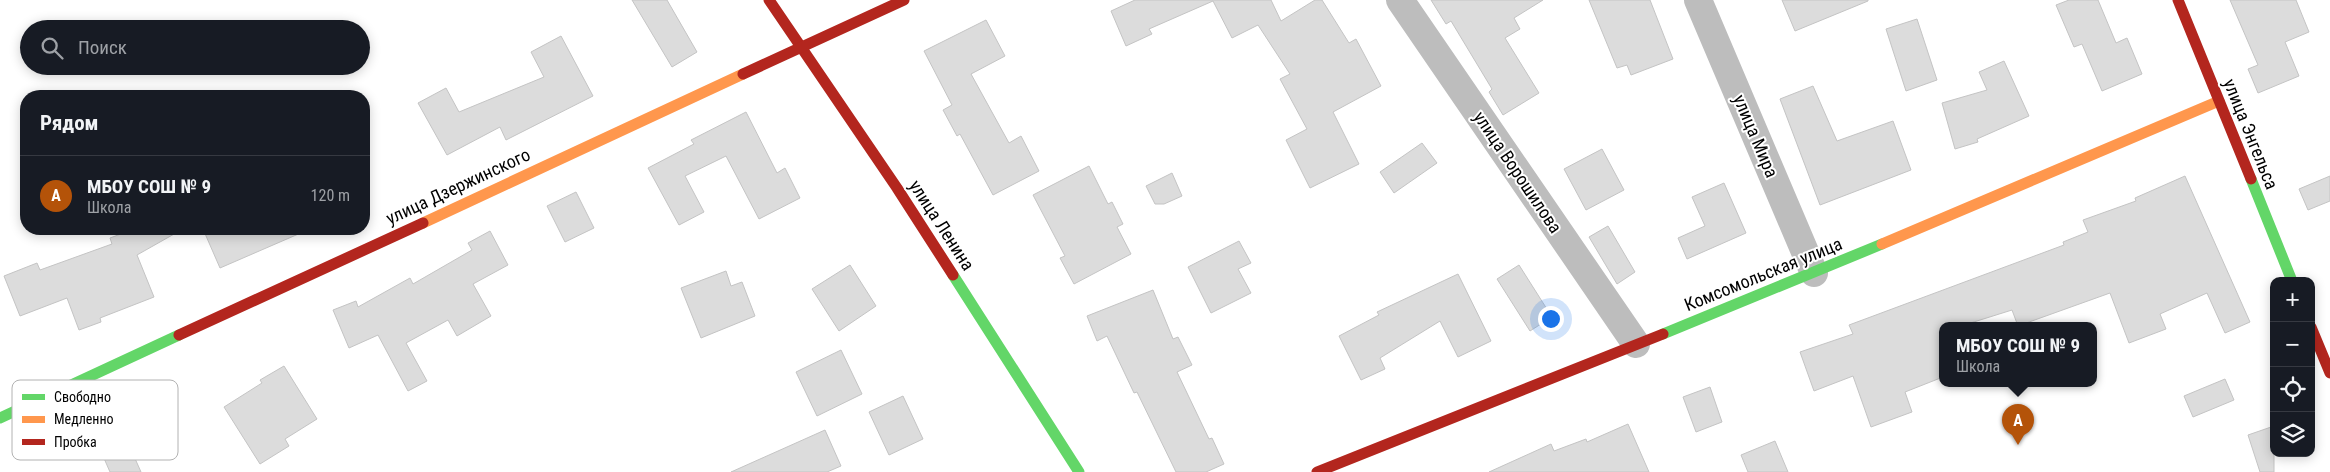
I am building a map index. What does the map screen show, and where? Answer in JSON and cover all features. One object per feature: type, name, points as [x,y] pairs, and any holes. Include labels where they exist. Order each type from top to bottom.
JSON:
[{"type":"street","name":"улица Ленина","points":[[769,0],[908,204],[1079,472]]},
{"type":"street","name":"улица Дзержинского","points":[[82,380],[904,0]]},
{"type":"street","name":"улица Ворошилова","points":[[1400,0],[1636,344]]},
{"type":"street","name":"улица Мира","points":[[1698,0],[1814,272]]},
{"type":"street","name":"улица Энгельса","points":[[2178,0],[2290,277]]},
{"type":"street","name":"Комсомольская улица","points":[[1317,472],[1814,272],[2219,101]]},
{"type":"street","points":[[2315,337],[2330,373]]},
{"type":"street","name":"улица Дзержинского","points":[[0,418],[12,412]]},
{"type":"building","points":[[632,0],[667,0],[697,52],[672,67]]},
{"type":"building","points":[[1135,0],[1271,0],[1281,21],[1315,0],[1322,0],[1349,43],[1356,39],[1381,86],[1333,112],[1359,164],[1310,188],[1286,140],[1307,129],[1280,79],[1290,74],[1258,25],[1232,38],[1213,1],[1149,29],[1152,34],[1126,46],[1111,11]]},
{"type":"building","points":[[1431,0],[1543,0],[1514,18],[1520,29],[1505,38],[1539,93],[1503,115],[1489,92],[1492,89],[1451,21],[1446,24]]},
{"type":"building","points":[[1589,0],[1650,0],[1673,59],[1631,75],[1627,65],[1617,68]]},
{"type":"building","points":[[1782,0],[1868,0],[1868,1],[1795,31]]},
{"type":"building","points":[[2069,0],[2098,0],[2116,43],[2127,38],[2142,74],[2102,91],[2082,44],[2074,47],[2056,5]]},
{"type":"building","points":[[2230,0],[2296,0],[2309,32],[2285,42],[2299,76],[2258,93],[2248,69],[2258,65]]},
{"type":"building","points":[[1917,19],[1937,80],[1906,91],[1886,29]]},
{"type":"building","points":[[986,20],[1005,56],[971,74],[1009,143],[1021,136],[1039,171],[993,195],[960,134],[957,136],[943,110],[952,105],[924,51]]},
{"type":"building","points":[[561,36],[593,96],[506,140],[500,127],[447,155],[418,103],[446,88],[459,112],[544,77],[531,52]]},
{"type":"building","points":[[2004,61],[2029,116],[1977,139],[1978,142],[1955,149],[1942,103],[1987,90],[1979,72]]},
{"type":"building","points":[[1813,86],[1837,141],[1893,121],[1911,170],[1820,205],[1780,99]]},
{"type":"building","points":[[746,112],[777,173],[785,168],[800,198],[759,219],[726,156],[685,176],[704,212],[679,225],[648,168],[694,144],[691,140]]},
{"type":"building","points":[[1422,143],[1437,163],[1394,193],[1380,172]]},
{"type":"building","points":[[1602,149],[1624,190],[1586,210],[1564,169]]},
{"type":"building","points":[[1089,166],[1108,204],[1112,202],[1123,224],[1117,227],[1131,254],[1074,284],[1060,258],[1065,256],[1033,195]]},
{"type":"building","points":[[1172,173],[1182,196],[1164,204],[1155,204],[1146,186]]},
{"type":"building","points":[[2185,176],[2250,322],[2225,333],[2207,293],[2160,314],[2166,329],[2129,343],[2110,293],[2029,322],[2016,322],[2012,310],[1974,322],[1939,322],[1939,379],[1905,392],[1912,412],[1871,427],[1853,376],[1814,391],[1800,352],[1853,334],[1849,325],[2064,245],[2063,242],[2088,232],[2083,220],[2136,201],[2135,198]]},
{"type":"building","points":[[2330,176],[2330,201],[2308,210],[2299,189]]},
{"type":"building","points":[[1724,183],[1746,233],[1687,259],[1678,238],[1705,226],[1692,197]]},
{"type":"building","points":[[576,192],[594,228],[565,242],[547,206]]},
{"type":"building","points":[[1608,226],[1635,272],[1617,284],[1589,237]]},
{"type":"building","points":[[490,231],[508,265],[473,284],[491,316],[457,336],[448,320],[406,343],[427,381],[408,391],[378,335],[349,348],[333,310],[356,301],[358,307],[410,278],[413,284],[472,250],[468,243]]},
{"type":"building","points":[[118,235],[172,235],[137,255],[154,297],[100,318],[101,322],[79,330],[67,298],[20,316],[4,276],[37,263],[40,270],[112,244],[110,238]]},
{"type":"building","points":[[206,235],[296,235],[220,268]]},
{"type":"building","points":[[1239,241],[1251,263],[1238,269],[1251,293],[1211,313],[1188,267]]},
{"type":"building","points":[[850,265],[876,306],[839,331],[812,289]]},
{"type":"building","points":[[1519,265],[1552,317],[1530,331],[1497,279]]},
{"type":"building","points":[[726,271],[731,286],[742,282],[755,316],[701,338],[681,288]]},
{"type":"building","points":[[1458,274],[1491,341],[1458,357],[1440,321],[1380,358],[1385,369],[1361,380],[1339,336],[1379,315],[1377,312]]},
{"type":"building","points":[[1153,290],[1173,339],[1178,337],[1192,365],[1177,372],[1209,439],[1212,438],[1224,464],[1206,472],[1176,472],[1137,392],[1134,393],[1107,336],[1097,341],[1087,316]]},
{"type":"building","points":[[841,350],[862,394],[817,416],[796,372]]},
{"type":"building","points":[[284,366],[317,419],[285,439],[289,446],[260,464],[224,407],[262,383],[260,380]]},
{"type":"building","points":[[2225,379],[2234,400],[2193,417],[2184,396]]},
{"type":"building","points":[[1710,387],[1722,422],[1696,432],[1683,397]]},
{"type":"building","points":[[903,396],[923,439],[889,455],[869,412]]},
{"type":"building","points":[[1628,424],[1649,472],[1489,472],[1551,444],[1554,451],[1586,439],[1587,442]]},
{"type":"building","points":[[2270,427],[2270,457],[2274,457],[2274,472],[2260,472],[2248,435]]},
{"type":"building","points":[[825,430],[841,466],[827,472],[731,472]]},
{"type":"building","points":[[1775,441],[1788,472],[1748,472],[1741,455]]},
{"type":"building","points":[[105,460],[136,460],[141,472],[110,472]]},
{"type":"traffic: fast","points":[[2251,179],[2290,277]]},
{"type":"traffic: fast","points":[[1663,334],[1882,244]]},
{"type":"traffic: fast","points":[[953,275],[1079,472]]},
{"type":"traffic: fast","points":[[82,380],[179,335]]},
{"type":"traffic: fast","points":[[0,418],[12,412]]},
{"type":"traffic: slow","points":[[423,223],[743,74]]},
{"type":"traffic: slow","points":[[1882,244],[2219,101]]},
{"type":"traffic: jam","points":[[769,0],[897,188],[953,275]]},
{"type":"traffic: jam","points":[[743,74],[904,0]]},
{"type":"traffic: jam","points":[[2178,0],[2251,179]]},
{"type":"traffic: jam","points":[[179,335],[423,223]]},
{"type":"traffic: jam","points":[[1317,472],[1663,334]]},
{"type":"traffic: jam","points":[[2315,337],[2330,373]]},
{"type":"place","name":"МБОУ СОШ № 9","points":[[2018,445]]}]
